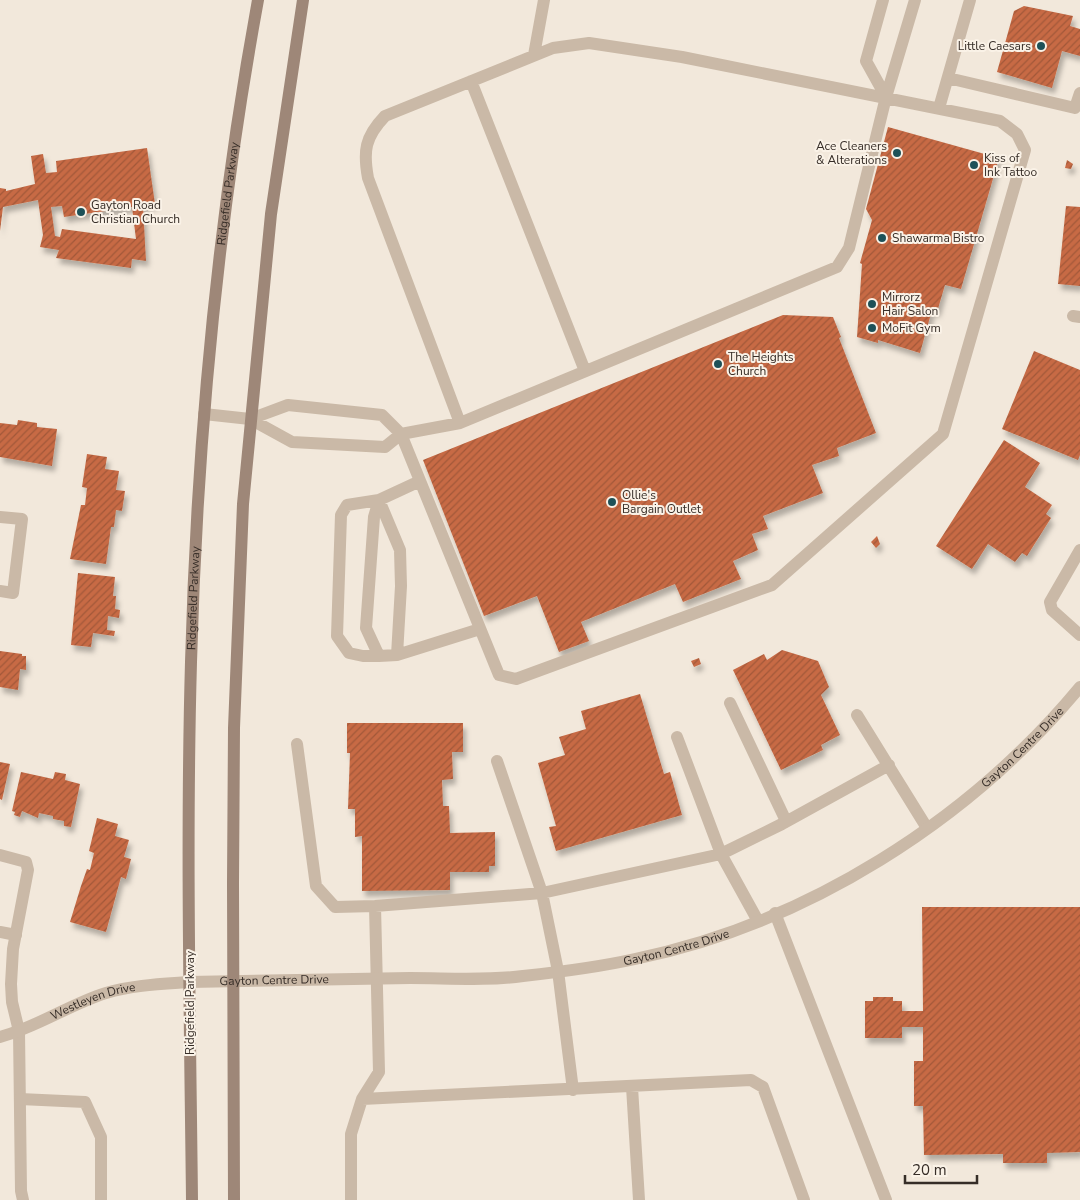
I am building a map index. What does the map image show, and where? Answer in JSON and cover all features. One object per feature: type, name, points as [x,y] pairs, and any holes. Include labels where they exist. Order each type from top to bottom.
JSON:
[{"type":"main road","name":"Ridgefield Parkway","points":[[192,1200],[189,982],[191,663],[204,414],[233,157],[258,0]]},
{"type":"main road","points":[[234,1200],[233,981],[237,623],[250,418],[271,214],[303,0]]},
{"type":"street","points":[[534,55],[544,0]]},
{"type":"street","points":[[883,0],[866,61],[886,97]]},
{"type":"street","points":[[250,418],[292,442],[385,447],[401,434],[460,423],[837,267],[849,248],[886,97],[915,0]]},
{"type":"street","points":[[939,108],[970,0]]},
{"type":"street","points":[[204,414],[250,418],[288,405],[382,415],[401,434],[499,675],[516,679],[772,585],[943,434],[1025,150],[1017,134],[1000,120],[682,56],[589,43],[553,48],[385,116],[372,130],[364,156],[368,178],[460,423]]},
{"type":"street","points":[[948,78],[1075,108],[1080,93]]},
{"type":"street","points":[[471,81],[585,371]]},
{"type":"street","points":[[420,481],[379,500],[346,505],[341,516],[337,636],[349,653],[362,656],[379,656],[396,654],[480,629]]},
{"type":"street","points":[[379,500],[400,550],[401,586],[396,654]]},
{"type":"street","points":[[379,500],[374,518],[366,628],[379,656]]},
{"type":"street","points":[[0,517],[22,519],[13,593],[0,591]]},
{"type":"street","points":[[1080,550],[1050,602],[1052,610],[1080,635]]},
{"type":"street","name":"Gayton Centre Drive","points":[[189,982],[521,977],[635,959],[684,946],[758,921],[829,888],[881,859],[949,814],[999,772],[1054,719],[1080,687]]},
{"type":"street","points":[[730,704],[786,821]]},
{"type":"street","points":[[857,715],[927,828]]},
{"type":"street","points":[[677,737],[721,854],[758,921]]},
{"type":"street","points":[[297,744],[316,886],[334,907],[375,906],[542,893],[721,854],[889,765]]},
{"type":"street","points":[[497,761],[542,893],[558,971],[573,1090]]},
{"type":"street","points":[[0,855],[26,862],[28,870],[16,934],[11,984],[12,1002],[19,1031],[23,1200]]},
{"type":"street","points":[[351,1200],[352,1134],[362,1099],[379,1072],[375,906]]},
{"type":"street","points":[[775,913],[886,1200]]},
{"type":"street","points":[[0,932],[16,934]]},
{"type":"street","name":"Westleyen Drive","points":[[0,1037],[19,1031],[104,994],[138,986],[189,982]]},
{"type":"street","points":[[362,1099],[751,1080],[763,1087],[804,1200]]},
{"type":"street","points":[[632,1087],[639,1200]]},
{"type":"street","points":[[20,1099],[85,1102],[101,1137],[101,1200]]},
{"type":"building","points":[[1024,6],[1073,16],[1070,26],[1080,29],[1080,56],[1062,51],[1052,88],[997,72],[1014,11]]},
{"type":"building","points":[[888,127],[999,158],[961,289],[945,285],[937,312],[932,310],[920,353],[878,340],[878,343],[857,337],[862,264],[860,263],[872,220],[866,209]]},
{"type":"building","name":"Gayton Road Christian Church","points":[[147,148],[155,204],[143,206],[146,261],[132,259],[131,268],[56,258],[59,250],[40,247],[43,235],[38,200],[3,207],[0,231],[0,188],[6,189],[6,191],[35,184],[31,156],[43,154],[46,173],[57,172],[56,161]],"holes":[[[62,206],[64,217],[132,207],[136,239],[62,229],[60,237],[55,236],[51,207]]]},
{"type":"building","points":[[1067,160],[1073,164],[1071,169],[1065,168]]},
{"type":"building","points":[[1066,206],[1080,207],[1080,286],[1058,284]]},
{"type":"building","points":[[783,315],[833,317],[841,337],[839,338],[876,433],[837,448],[839,456],[812,465],[823,493],[763,516],[768,529],[752,534],[758,550],[733,561],[741,579],[683,602],[675,584],[581,622],[589,641],[559,652],[537,596],[484,616],[423,460]]},
{"type":"building","points":[[1034,351],[1080,370],[1080,455],[1078,460],[1002,429]]},
{"type":"building","points":[[18,420],[37,423],[37,427],[57,429],[52,466],[0,457],[0,423],[17,425]]},
{"type":"building","points":[[1004,440],[1040,463],[1025,487],[1052,505],[1046,514],[1051,518],[1027,556],[1022,553],[1015,562],[988,544],[972,569],[936,546]]},
{"type":"building","points":[[87,454],[107,457],[105,469],[119,471],[116,490],[125,491],[122,511],[116,510],[114,527],[111,527],[106,564],[70,559],[81,505],[85,505],[87,488],[82,487]]},
{"type":"building","points":[[877,536],[880,544],[876,548],[871,542]]},
{"type":"building","points":[[78,573],[115,577],[113,596],[116,596],[115,609],[120,610],[119,618],[108,616],[107,630],[115,631],[114,636],[93,633],[91,647],[71,645]]},
{"type":"building","points":[[782,650],[818,661],[829,687],[821,695],[840,735],[821,745],[823,750],[781,770],[733,670],[764,654],[767,660]]},
{"type":"building","points":[[0,651],[26,656],[26,670],[20,669],[18,690],[0,687]]},
{"type":"building","points":[[699,658],[701,664],[694,667],[691,661]]},
{"type":"building","points":[[640,694],[664,774],[670,772],[682,815],[556,851],[549,827],[556,826],[538,763],[565,755],[559,737],[586,729],[581,711]]},
{"type":"building","points":[[347,723],[463,723],[463,752],[452,752],[453,779],[442,780],[443,806],[449,806],[450,833],[495,832],[495,866],[489,866],[489,872],[450,872],[450,890],[362,891],[362,836],[355,837],[355,809],[348,809],[350,753],[347,753]]},
{"type":"building","points":[[0,762],[10,764],[2,800],[0,799]]},
{"type":"building","points":[[21,772],[53,779],[55,772],[66,774],[65,780],[80,784],[71,827],[64,826],[64,821],[53,819],[53,816],[39,813],[38,818],[22,811],[20,817],[14,815],[15,812],[12,811]]},
{"type":"building","points":[[97,818],[118,824],[115,836],[129,840],[124,857],[131,859],[126,879],[121,877],[106,932],[70,922],[87,869],[90,870],[94,853],[89,851]]},
{"type":"building","points":[[922,907],[1080,907],[1080,1152],[1047,1153],[1047,1163],[1003,1163],[1003,1154],[924,1155],[923,1106],[914,1106],[914,1061],[923,1061],[923,1027],[902,1027],[902,1038],[865,1038],[865,1001],[873,1001],[873,997],[893,997],[893,1001],[902,1001],[902,1011],[923,1011]]},
{"type":"place","name":"Little Caesars","points":[[1041,46]]},
{"type":"place","name":"Ace Cleaners & Alterations","points":[[897,153]]},
{"type":"place","name":"Kiss of Ink Tattoo","points":[[974,165]]},
{"type":"place","name":"Gayton Road Christian Church","points":[[81,212]]},
{"type":"place","name":"Shawarma Bistro","points":[[882,238]]},
{"type":"place","name":"Mirrorz Hair Salon","points":[[872,304]]},
{"type":"place","name":"MoFit Gym","points":[[872,328]]},
{"type":"place","name":"The Heights Church","points":[[718,364]]},
{"type":"place","name":"Ollie's Bargain Outlet","points":[[612,502]]}]
